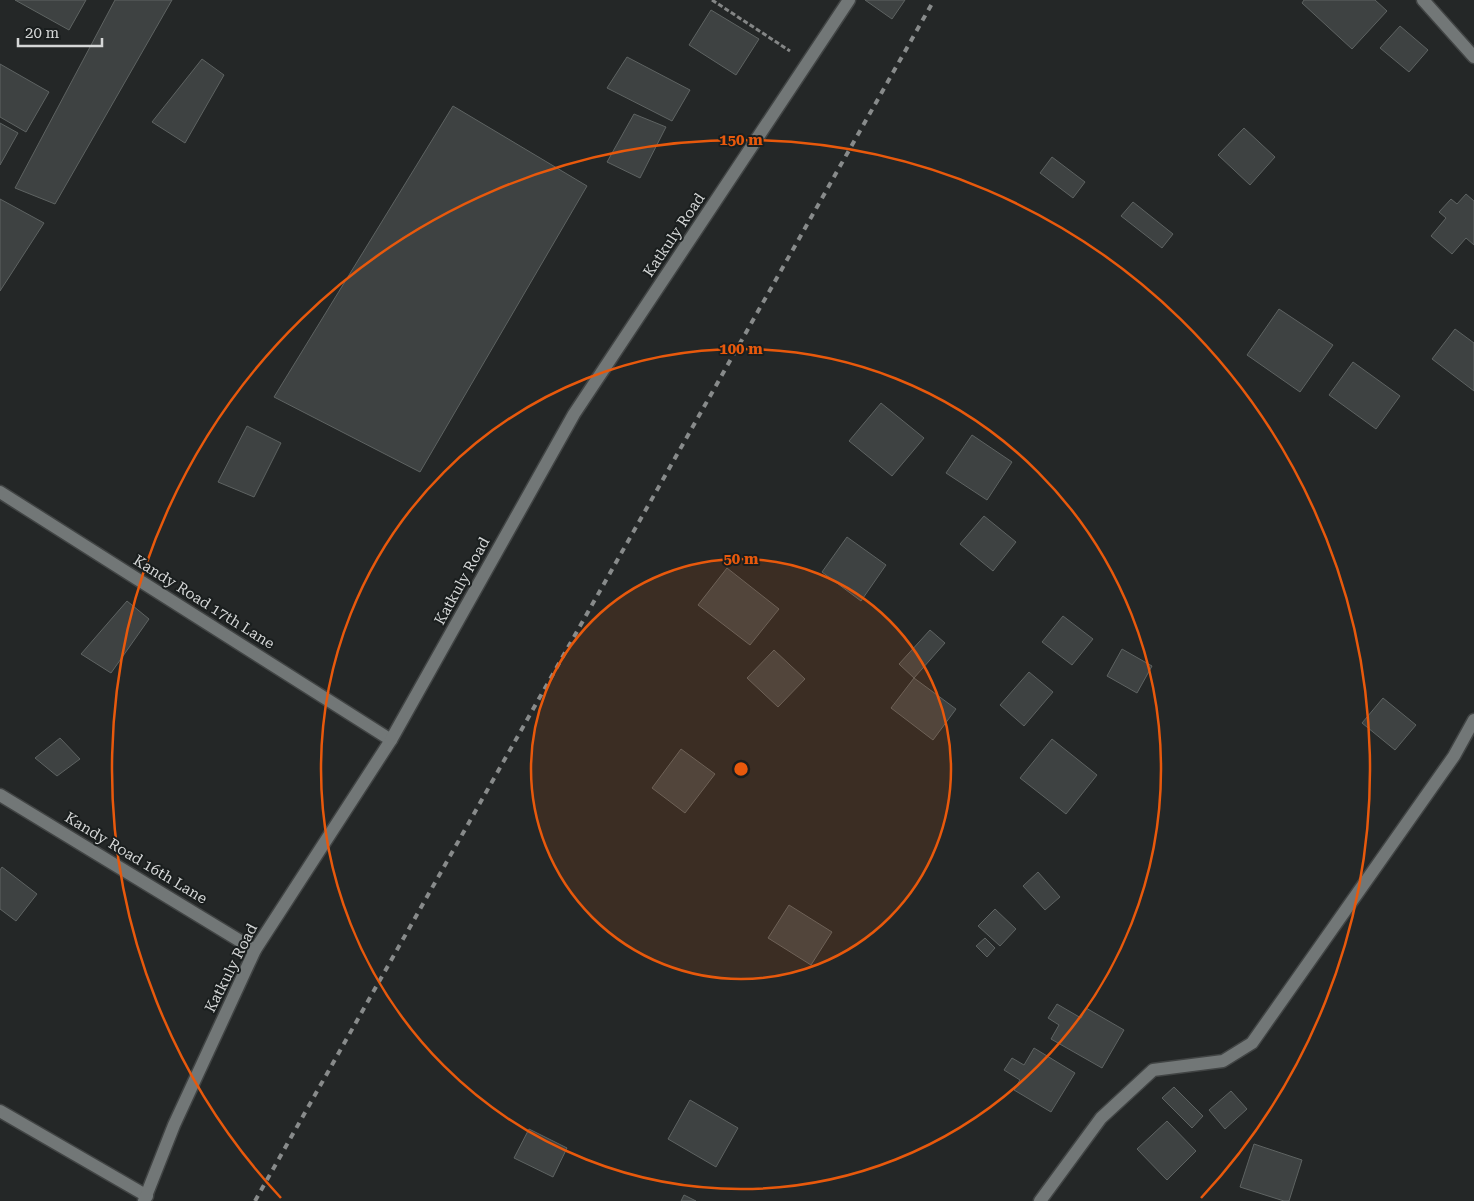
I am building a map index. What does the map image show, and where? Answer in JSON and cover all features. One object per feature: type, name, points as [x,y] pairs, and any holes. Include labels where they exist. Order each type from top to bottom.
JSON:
[{"type":"street","name":"Katkuly Road","points":[[146,1199],[174,1125],[255,950],[391,740],[574,414],[849,0]]},
{"type":"street","points":[[1423,0],[1474,57]]},
{"type":"street","name":"Kandy Road 17th Lane","points":[[0,492],[391,740]]},
{"type":"street","points":[[1040,1201],[1101,1118],[1153,1070],[1223,1061],[1252,1043],[1454,756],[1474,720]]},
{"type":"street","name":"Kandy Road 16th Lane","points":[[0,795],[255,950]]},
{"type":"street","points":[[0,1112],[146,1199]]},
{"type":"path","points":[[712,0],[807,62]]},
{"type":"building","points":[[15,0],[86,0],[69,30]]},
{"type":"building","points":[[115,0],[172,0],[55,204],[15,188]]},
{"type":"building","points":[[865,0],[905,0],[892,19]]},
{"type":"building","points":[[1304,0],[1375,0],[1387,11],[1352,49],[1302,3]]},
{"type":"building","points":[[711,10],[759,39],[736,75],[689,45]]},
{"type":"building","points":[[1400,26],[1428,50],[1409,72],[1380,48]]},
{"type":"building","points":[[627,57],[690,90],[672,121],[607,88]]},
{"type":"building","points":[[202,59],[224,75],[185,143],[152,122]]},
{"type":"building","points":[[0,64],[49,92],[26,132],[0,117]]},
{"type":"building","points":[[453,106],[587,186],[420,472],[274,397]]},
{"type":"building","points":[[634,114],[666,127],[640,178],[607,162]]},
{"type":"building","points":[[0,123],[18,133],[0,165]]},
{"type":"building","points":[[1244,128],[1275,157],[1250,185],[1218,155]]},
{"type":"building","points":[[1052,157],[1085,182],[1073,198],[1040,173]]},
{"type":"building","points":[[1466,194],[1474,201],[1474,245],[1466,238],[1452,254],[1431,236],[1446,218],[1439,212],[1451,199],[1457,204]]},
{"type":"building","points":[[0,199],[44,223],[0,291]]},
{"type":"building","points":[[1133,202],[1173,234],[1162,248],[1121,216]]},
{"type":"building","points":[[1279,309],[1333,345],[1300,392],[1247,355]]},
{"type":"building","points":[[1455,329],[1474,343],[1474,391],[1432,359]]},
{"type":"building","points":[[1353,362],[1400,396],[1376,429],[1329,395]]},
{"type":"building","points":[[881,403],[924,438],[892,476],[849,441]]},
{"type":"building","points":[[247,426],[281,443],[254,497],[218,482]]},
{"type":"building","points":[[972,435],[1012,462],[987,500],[946,473]]},
{"type":"building","points":[[984,516],[1016,542],[993,571],[960,544]]},
{"type":"building","points":[[847,537],[886,565],[861,601],[822,572]]},
{"type":"building","points":[[727,568],[779,609],[750,645],[698,605]]},
{"type":"building","points":[[127,601],[149,619],[111,673],[81,654]]},
{"type":"building","points":[[1063,616],[1093,639],[1072,665],[1042,642]]},
{"type":"building","points":[[930,630],[945,643],[914,678],[899,664]]},
{"type":"building","points":[[1122,649],[1152,666],[1137,693],[1107,676]]},
{"type":"building","points":[[774,650],[805,679],[778,707],[747,678]]},
{"type":"building","points":[[1029,672],[1053,692],[1024,726],[1000,705]]},
{"type":"building","points":[[914,678],[956,709],[933,740],[891,708]]},
{"type":"building","points":[[1383,698],[1416,725],[1395,750],[1362,723]]},
{"type":"building","points":[[60,738],[80,759],[57,776],[35,758]]},
{"type":"building","points":[[1052,739],[1097,775],[1066,814],[1020,778]]},
{"type":"building","points":[[681,749],[715,774],[685,813],[652,788]]},
{"type":"building","points":[[2,867],[37,894],[16,921],[0,909],[0,870]]},
{"type":"building","points":[[1038,872],[1060,897],[1045,910],[1023,886]]},
{"type":"building","points":[[789,905],[832,932],[811,965],[768,938]]},
{"type":"building","points":[[995,909],[1016,929],[1000,946],[978,926]]},
{"type":"building","points":[[985,938],[995,948],[987,957],[976,946]]},
{"type":"building","points":[[1057,1004],[1081,1018],[1086,1008],[1124,1030],[1102,1068],[1051,1039],[1059,1025],[1048,1018]]},
{"type":"building","points":[[1034,1048],[1075,1073],[1051,1112],[1014,1090],[1020,1080],[1004,1070],[1012,1058],[1024,1065]]},
{"type":"building","points":[[1174,1087],[1203,1116],[1192,1128],[1162,1098]]},
{"type":"building","points":[[1231,1091],[1247,1109],[1225,1129],[1209,1110]]},
{"type":"building","points":[[690,1100],[738,1128],[716,1167],[668,1139]]},
{"type":"building","points":[[1167,1121],[1196,1151],[1167,1180],[1137,1149]]},
{"type":"building","points":[[529,1129],[567,1148],[553,1177],[514,1158]]},
{"type":"building","points":[[1254,1144],[1302,1160],[1289,1201],[1240,1187]]},
{"type":"building","points":[[684,1195],[696,1201],[681,1201]]},
{"type":"railway","points":[[255,1201],[934,0]]}]
